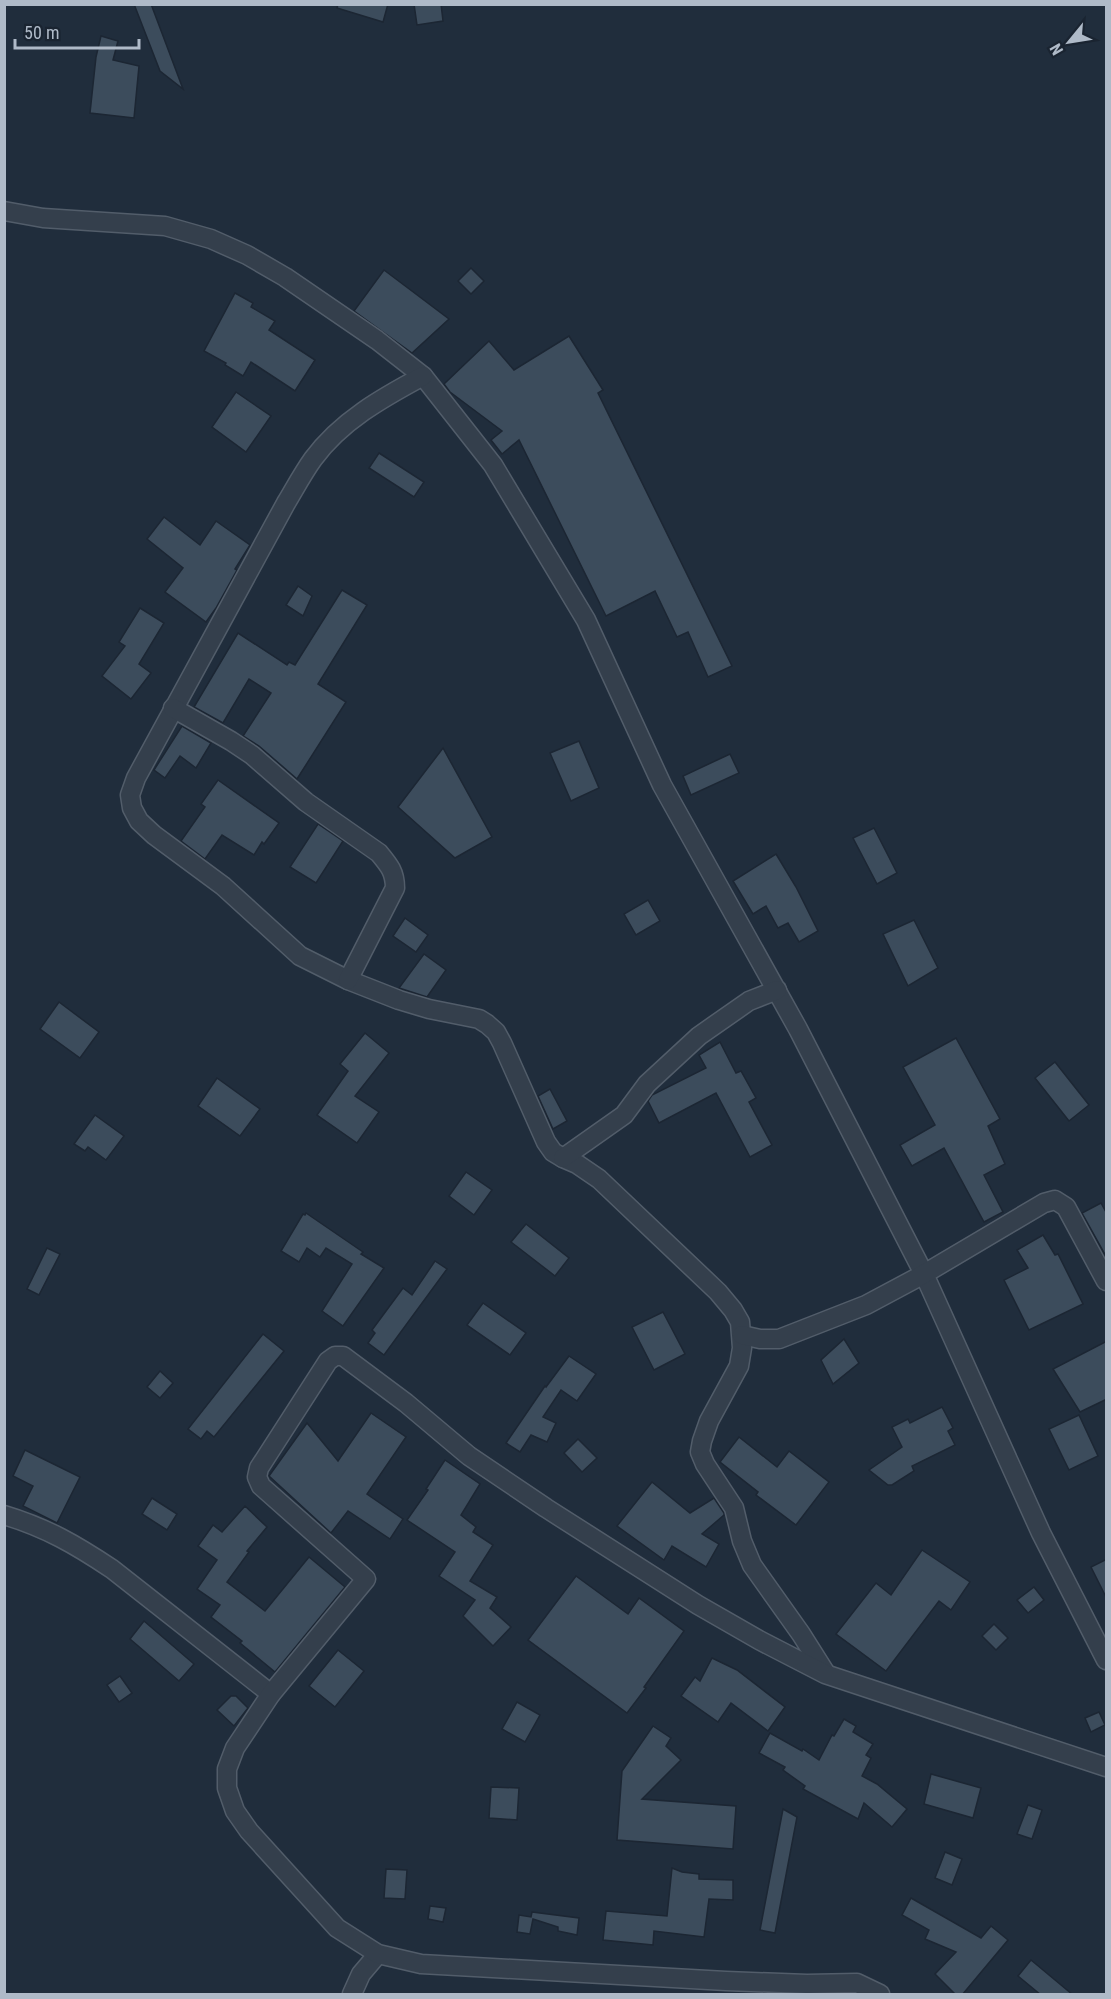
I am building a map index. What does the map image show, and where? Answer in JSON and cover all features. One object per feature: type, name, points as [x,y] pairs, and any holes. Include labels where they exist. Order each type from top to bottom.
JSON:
[{"type":"street","points":[[4,211],[43,218],[165,226],[211,239],[247,255],[285,276],[377,340],[423,376],[493,465],[586,620],[662,785],[777,990],[924,1274],[1041,1533],[1107,1660]]},
{"type":"street","points":[[423,376],[363,411],[336,432],[313,459],[286,503],[136,778],[130,795],[132,808],[139,821],[154,835],[223,886],[300,956],[348,980],[399,1000],[429,1009],[479,1019],[487,1024],[496,1032],[502,1043],[546,1143],[553,1152],[578,1164],[600,1179],[718,1292],[733,1310],[740,1322],[742,1335],[739,1366],[709,1421],[700,1452],[705,1464],[734,1508],[742,1541],[752,1565],[801,1634],[825,1674]]},
{"type":"street","points":[[173,708],[252,755],[292,791],[379,853],[390,865],[395,876],[396,888],[348,980]]},
{"type":"street","points":[[562,1158],[624,1115],[647,1084],[699,1036],[749,1002],[777,990]]},
{"type":"street","points":[[742,1335],[779,1340],[866,1305],[924,1274],[1044,1203],[1055,1200],[1066,1207],[1107,1281]]},
{"type":"street","points":[[880,1995],[857,1983],[726,1981],[421,1964],[378,1954],[337,1928],[249,1831],[235,1811],[227,1788],[227,1769],[235,1748],[271,1694],[366,1579],[261,1486],[257,1477],[260,1468],[328,1362],[335,1356],[343,1356],[406,1402],[469,1456],[698,1605],[759,1640],[825,1674],[1107,1767]]},
{"type":"street","points":[[4,1515],[52,1532],[112,1569],[271,1694]]},
{"type":"street","points":[[352,1995],[361,1974],[378,1954]]},
{"type":"building","points":[[134,4],[151,4],[183,89],[160,71]]},
{"type":"building","points":[[338,4],[388,4],[383,22],[337,8]]},
{"type":"building","points":[[414,4],[441,4],[443,21],[417,25]]},
{"type":"building","points":[[101,36],[118,41],[113,60],[139,66],[134,118],[90,113],[96,57]]},
{"type":"building","points":[[471,268],[484,281],[471,294],[458,281]]},
{"type":"building","points":[[384,270],[449,319],[412,353],[354,311]]},
{"type":"building","points":[[235,293],[253,303],[251,307],[275,321],[269,330],[315,360],[295,391],[251,362],[243,376],[204,351]]},
{"type":"building","points":[[569,336],[603,390],[598,393],[732,666],[708,677],[688,632],[677,637],[655,591],[606,616],[519,440],[502,454],[491,440],[502,431],[450,392],[444,384],[489,341],[514,370]]},
{"type":"building","points":[[236,392],[271,416],[246,452],[212,427]]},
{"type":"building","points":[[379,453],[424,482],[414,497],[369,468]]},
{"type":"building","points":[[164,517],[200,545],[216,521],[250,545],[206,622],[165,592],[183,568],[147,539]]},
{"type":"building","points":[[298,586],[312,596],[303,616],[286,605]]},
{"type":"building","points":[[342,590],[367,605],[318,684],[346,702],[297,779],[259,746],[243,736],[271,693],[249,679],[223,723],[194,707],[238,633],[287,665],[289,662],[295,665]]},
{"type":"building","points":[[140,608],[164,623],[139,664],[151,673],[131,699],[102,676],[125,646],[119,642]]},
{"type":"building","points":[[182,726],[211,743],[196,768],[180,756],[165,778],[154,770]]},
{"type":"building","points":[[579,741],[599,788],[571,801],[550,753]]},
{"type":"building","points":[[443,748],[492,837],[455,858],[398,807]]},
{"type":"building","points":[[730,754],[739,773],[691,795],[683,776]]},
{"type":"building","points":[[218,780],[279,823],[254,855],[222,835],[205,859],[181,841],[205,807],[201,804]]},
{"type":"building","points":[[318,824],[343,841],[316,883],[290,867]]},
{"type":"building","points":[[874,828],[897,873],[877,884],[853,838]]},
{"type":"building","points":[[776,854],[818,931],[799,942],[788,923],[778,928],[766,906],[753,914],[733,881]]},
{"type":"building","points":[[648,900],[660,921],[636,935],[624,914]]},
{"type":"building","points":[[405,918],[428,935],[416,952],[393,936]]},
{"type":"building","points":[[914,920],[938,968],[908,986],[883,934]]},
{"type":"building","points":[[424,954],[446,970],[427,997],[399,988]]},
{"type":"building","points":[[59,1002],[99,1032],[80,1058],[40,1029]]},
{"type":"building","points":[[365,1033],[389,1053],[355,1096],[379,1112],[357,1143],[317,1115],[348,1071],[340,1064]]},
{"type":"building","points":[[956,1038],[1000,1119],[988,1126],[1005,1164],[984,1175],[1003,1212],[984,1222],[944,1148],[912,1166],[900,1145],[935,1125],[903,1067]]},
{"type":"building","points":[[720,1042],[736,1073],[741,1071],[756,1098],[749,1102],[772,1145],[750,1157],[716,1093],[659,1123],[648,1101],[652,1095],[706,1068],[699,1055]]},
{"type":"building","points":[[1055,1062],[1089,1105],[1069,1121],[1035,1078]]},
{"type":"building","points":[[217,1078],[260,1109],[240,1136],[198,1106]]},
{"type":"building","points":[[550,1089],[567,1121],[553,1129],[538,1096]]},
{"type":"building","points":[[95,1115],[124,1136],[106,1160],[88,1147],[85,1151],[74,1144]]},
{"type":"building","points":[[466,1172],[492,1190],[474,1215],[449,1196]]},
{"type":"building","points":[[1101,1203],[1107,1214],[1107,1258],[1082,1213]]},
{"type":"building","points":[[306,1213],[363,1252],[361,1254],[384,1268],[343,1326],[322,1311],[352,1264],[326,1248],[320,1257],[307,1248],[299,1262],[281,1251],[303,1214]]},
{"type":"building","points":[[526,1224],[569,1258],[555,1276],[511,1242]]},
{"type":"building","points":[[1043,1235],[1055,1255],[1058,1254],[1083,1304],[1029,1330],[1004,1280],[1028,1268],[1017,1250]]},
{"type":"building","points":[[47,1248],[60,1254],[39,1295],[27,1289]]},
{"type":"building","points":[[435,1261],[447,1269],[384,1355],[368,1343],[375,1333],[372,1330],[403,1288],[412,1295]]},
{"type":"building","points":[[483,1303],[526,1333],[510,1355],[467,1325]]},
{"type":"building","points":[[663,1312],[685,1354],[654,1370],[632,1327]]},
{"type":"building","points":[[263,1334],[284,1351],[214,1437],[207,1431],[201,1439],[188,1429]]},
{"type":"building","points":[[844,1339],[859,1363],[833,1384],[821,1360]]},
{"type":"building","points":[[1107,1341],[1107,1399],[1080,1412],[1053,1369]]},
{"type":"building","points":[[569,1356],[596,1374],[577,1401],[561,1390],[543,1417],[556,1423],[547,1442],[531,1435],[520,1452],[506,1443],[545,1386]]},
{"type":"building","points":[[160,1371],[173,1383],[160,1398],[147,1387]]},
{"type":"building","points":[[942,1407],[953,1428],[948,1431],[955,1445],[912,1466],[914,1471],[892,1485],[888,1485],[869,1470],[902,1447],[892,1427],[908,1419],[910,1423]]},
{"type":"building","points":[[371,1413],[406,1437],[367,1494],[403,1519],[390,1539],[348,1511],[331,1533],[269,1476],[307,1423],[338,1461]]},
{"type":"building","points":[[1079,1415],[1098,1456],[1069,1470],[1049,1429]]},
{"type":"building","points":[[739,1437],[777,1467],[789,1451],[829,1482],[796,1525],[756,1495],[758,1492],[720,1462]]},
{"type":"building","points":[[578,1439],[597,1458],[582,1472],[564,1453]]},
{"type":"building","points":[[25,1450],[80,1477],[57,1523],[23,1506],[33,1486],[13,1476]]},
{"type":"building","points":[[445,1460],[480,1484],[461,1515],[476,1527],[473,1532],[493,1545],[470,1581],[497,1597],[490,1608],[511,1627],[493,1646],[463,1616],[475,1600],[439,1576],[455,1552],[407,1520]]},
{"type":"building","points":[[652,1482],[690,1513],[714,1498],[724,1513],[702,1534],[719,1544],[706,1567],[672,1546],[664,1560],[617,1526]]},
{"type":"building","points":[[152,1498],[177,1514],[167,1530],[142,1514]]},
{"type":"building","points":[[245,1506],[267,1527],[247,1551],[249,1552],[227,1582],[265,1611],[309,1557],[345,1587],[275,1672],[240,1643],[242,1641],[211,1617],[220,1605],[197,1589],[217,1560],[198,1546],[213,1525],[222,1532]]},
{"type":"building","points":[[922,1550],[970,1582],[951,1610],[939,1601],[886,1671],[836,1634],[876,1583],[891,1595]]},
{"type":"building","points":[[1107,1559],[1107,1599],[1091,1567]]},
{"type":"building","points":[[576,1576],[628,1614],[639,1598],[684,1631],[627,1713],[528,1640]]},
{"type":"building","points":[[1034,1587],[1044,1600],[1028,1613],[1017,1600]]},
{"type":"building","points":[[144,1621],[194,1664],[179,1681],[130,1639]]},
{"type":"building","points":[[994,1624],[1008,1638],[996,1650],[982,1636]]},
{"type":"building","points":[[338,1650],[364,1671],[335,1707],[309,1686]]},
{"type":"building","points":[[712,1658],[737,1670],[785,1707],[768,1731],[731,1703],[718,1722],[681,1696],[695,1677],[700,1681]]},
{"type":"building","points":[[120,1676],[132,1693],[119,1702],[107,1685]]},
{"type":"building","points":[[231,1696],[236,1696],[248,1708],[234,1726],[217,1710]]},
{"type":"building","points":[[517,1702],[540,1715],[525,1742],[502,1729]]},
{"type":"building","points":[[1099,1712],[1105,1725],[1091,1732],[1085,1718]]},
{"type":"building","points":[[844,1719],[856,1726],[853,1732],[873,1744],[866,1755],[871,1758],[862,1776],[877,1784],[907,1809],[892,1827],[864,1803],[858,1819],[803,1789],[805,1786],[783,1770],[785,1767],[759,1753],[770,1733],[802,1751],[803,1749],[819,1760],[832,1735],[834,1736]]},
{"type":"building","points":[[653,1726],[671,1738],[666,1746],[681,1760],[642,1799],[736,1806],[733,1849],[617,1840],[622,1771]]},
{"type":"building","points":[[931,1774],[981,1788],[973,1818],[924,1804]]},
{"type":"building","points":[[491,1787],[519,1788],[517,1820],[489,1818]]},
{"type":"building","points":[[1028,1805],[1042,1810],[1032,1839],[1017,1834]]},
{"type":"building","points":[[783,1809],[797,1817],[775,1933],[760,1930]]},
{"type":"building","points":[[945,1852],[962,1859],[952,1885],[935,1878]]},
{"type":"building","points":[[672,1868],[699,1874],[699,1879],[733,1880],[733,1900],[709,1899],[704,1937],[654,1931],[653,1945],[603,1940],[606,1911],[667,1916]]},
{"type":"building","points":[[386,1869],[407,1870],[405,1899],[384,1898]]},
{"type":"building","points":[[911,1898],[981,1938],[991,1926],[1008,1940],[962,1995],[956,1995],[935,1974],[956,1952],[925,1939],[929,1930],[902,1915]]},
{"type":"building","points":[[430,1906],[446,1908],[443,1922],[428,1919]]},
{"type":"building","points":[[532,1912],[579,1918],[577,1935],[558,1931],[558,1927],[533,1919],[530,1934],[517,1932],[519,1915],[531,1917]]},
{"type":"building","points":[[1031,1960],[1073,1995],[1041,1995],[1018,1976]]}]
